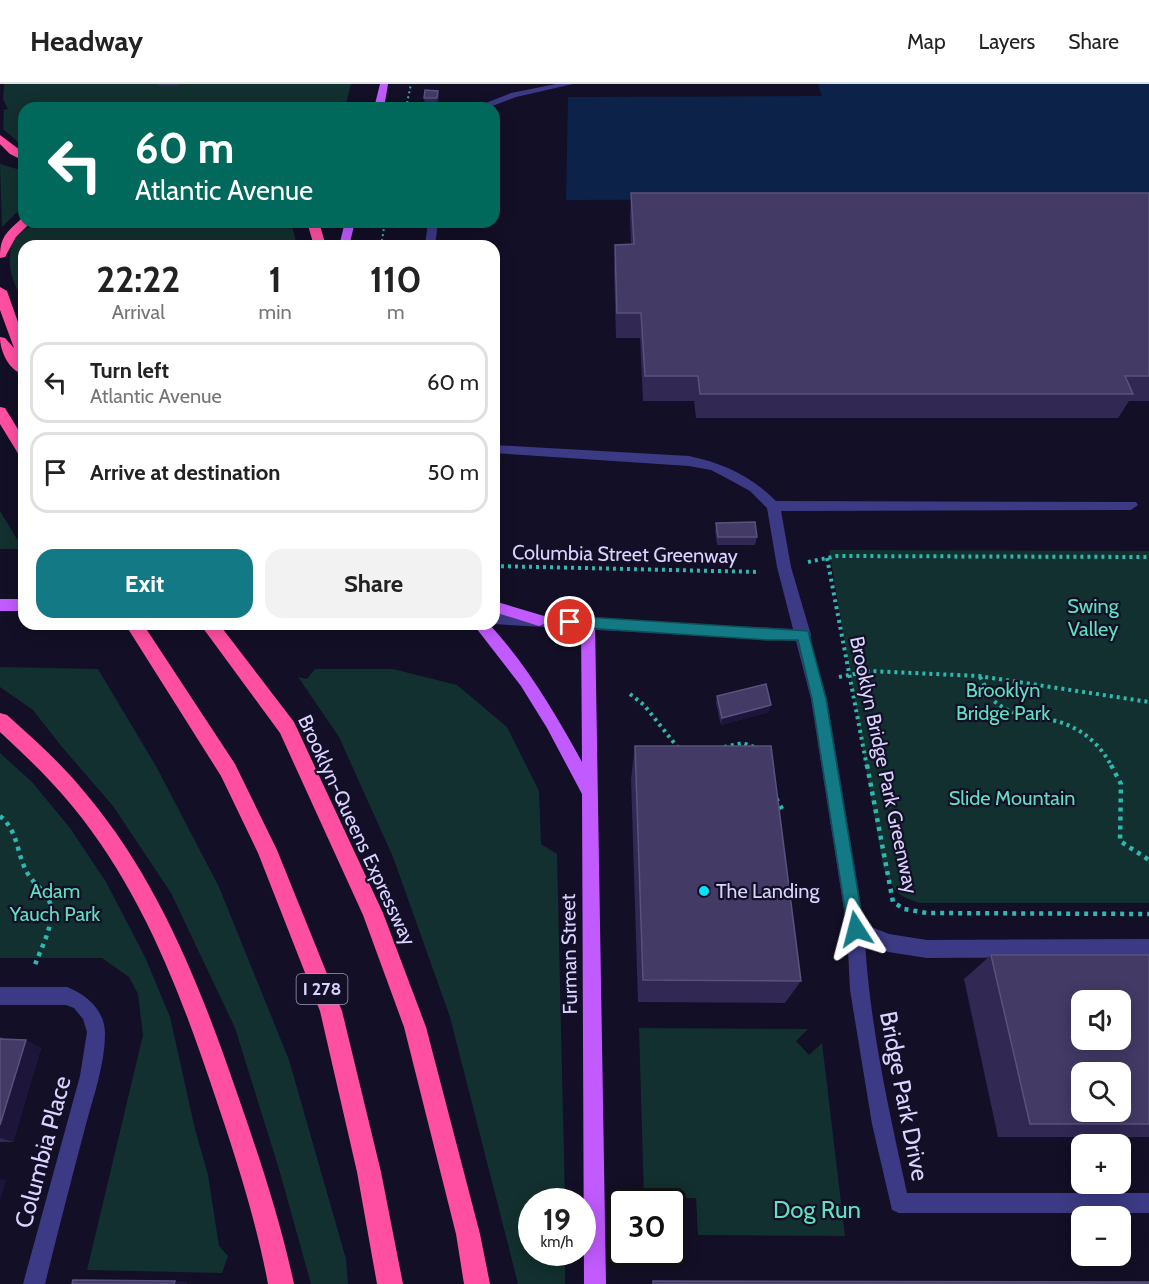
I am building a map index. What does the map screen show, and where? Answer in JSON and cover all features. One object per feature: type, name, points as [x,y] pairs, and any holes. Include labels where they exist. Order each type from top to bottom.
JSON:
[{"type":"highway","points":[[0,138],[18,154]]},
{"type":"highway","points":[[0,254],[11,235],[19,228]]},
{"type":"highway","points":[[0,291],[18,341]]},
{"type":"highway","points":[[0,341],[18,363]]},
{"type":"highway","points":[[0,412],[18,441]]},
{"type":"highway","name":"I 278","points":[[138,630],[228,770],[267,850],[331,1011],[369,1172],[390,1284]]},
{"type":"highway","name":"Brooklyn-Queens Expressway","points":[[214,630],[287,728],[373,913],[415,1027],[468,1234],[477,1284]]},
{"type":"highway","points":[[0,722],[37,754],[77,796],[130,872],[159,924],[188,987],[223,1083],[254,1182],[281,1284]]},
{"type":"main road","points":[[380,102],[384,84]]},
{"type":"main road","points":[[0,604],[18,605]]},
{"type":"main road","points":[[500,609],[539,620]]},
{"type":"main road","name":"Furman Street","points":[[588,623],[596,1284]]},
{"type":"main road","points":[[486,630],[499,643],[537,695],[589,792]]},
{"type":"street","points":[[494,102],[513,95],[569,84]]},
{"type":"street","points":[[500,449],[689,461],[714,466],[755,488],[773,506],[1131,505]]},
{"type":"street","name":"Bridge Park Drive","points":[[773,506],[784,567],[804,635],[819,699],[856,929],[859,990],[882,1124],[899,1203],[1149,1203]]},
{"type":"street","points":[[500,620],[539,620],[766,635],[804,635]]},
{"type":"street","points":[[856,929],[888,943],[927,949],[1149,948]]},
{"type":"street","name":"Columbia Place","points":[[0,996],[67,996],[80,1002],[90,1014],[96,1032],[89,1076],[34,1284]]},
{"type":"path","points":[[407,102],[411,84]]},
{"type":"path","name":"Brooklyn Bridge Park Greenway","points":[[1149,558],[837,556],[826,558],[893,902],[904,909],[927,913],[1149,914]]},
{"type":"path","name":"Columbia Street Greenway","points":[[500,566],[756,572]]},
{"type":"path","points":[[839,676],[869,671],[979,676],[1149,702]]},
{"type":"path","points":[[979,676],[995,703],[1014,714],[1055,721],[1084,732],[1106,755],[1121,784],[1120,842],[1149,860]]},
{"type":"path","points":[[630,694],[644,705],[676,748],[685,750]]},
{"type":"path","points":[[714,749],[743,743],[756,748]]},
{"type":"path","points":[[775,795],[782,809]]},
{"type":"path","points":[[0,816],[15,831],[19,855],[29,877],[47,895],[51,909],[35,965]]},
{"type":"path","points":[[893,902],[893,910]]},
{"type":"green space","points":[[4,84],[351,84],[346,102],[18,102],[18,142],[3,129],[4,110],[8,109],[3,99]]},
{"type":"green space","points":[[0,164],[18,169],[18,211],[2,227]]},
{"type":"green space","points":[[28,228],[292,228],[296,240],[18,240],[18,292],[11,273],[10,258],[14,242]]},
{"type":"green space","points":[[0,511],[18,541],[18,549],[0,549]]},
{"type":"green space","name":"Brooklyn Bridge Park","points":[[829,550],[1149,551],[1149,903],[920,903],[896,891],[883,867]]},
{"type":"green space","points":[[0,667],[98,669],[157,768],[219,887],[289,1060],[346,1259],[348,1284],[311,1284],[279,1169],[235,1028],[171,893],[113,806],[33,710],[0,687]]},
{"type":"green space","points":[[315,669],[393,669],[457,685],[507,727],[539,791],[541,844],[557,854],[565,1188],[518,1188],[518,1266],[565,1266],[565,1284],[518,1284],[450,1017],[393,857],[339,737],[298,677],[307,679]]},
{"type":"green space","name":"Adam Yauch Park","points":[[0,753],[32,782],[70,828],[106,882],[145,957],[170,1017],[195,1129],[208,1175],[219,1246],[228,1256],[222,1273],[87,1270],[143,1035],[138,994],[129,977],[102,958],[0,958]]},
{"type":"green space","name":"Dog Run","points":[[639,1028],[808,1029],[796,1041],[809,1055],[822,1043],[845,1236],[698,1235],[696,1198],[686,1198],[686,1188],[644,1188]]},
{"type":"water","points":[[818,84],[1149,84],[1149,198],[566,200],[568,97],[822,96]]},
{"type":"building","points":[[425,90],[438,91],[437,98],[424,98]]},
{"type":"building","points":[[631,193],[1149,193],[1149,376],[1125,376],[1133,394],[700,394],[698,376],[645,376],[641,313],[617,313],[615,245],[634,244]]},
{"type":"building","points":[[755,522],[757,537],[718,537],[716,523]]},
{"type":"building","points":[[766,684],[771,705],[722,718],[717,696]]},
{"type":"building","name":"The Landing","points":[[635,746],[771,746],[801,981],[643,980]]},
{"type":"building","points":[[991,955],[1149,955],[1149,1124],[1030,1124]]},
{"type":"building","points":[[0,1039],[26,1040],[0,1125]]},
{"type":"building","points":[[73,1280],[175,1281],[174,1284],[72,1284]]},
{"type":"building","points":[[653,1281],[1149,1282],[1149,1284],[653,1284]]},
{"type":"place","name":"The Landing","points":[[704,891]]},
{"type":"route","points":[[570,622],[766,635],[804,635],[819,699],[856,929]]},
{"type":"park label","name":"Swing Valley","points":[[1093,618]]},
{"type":"park label","name":"Slide Mountain","points":[[1012,798]]}]
